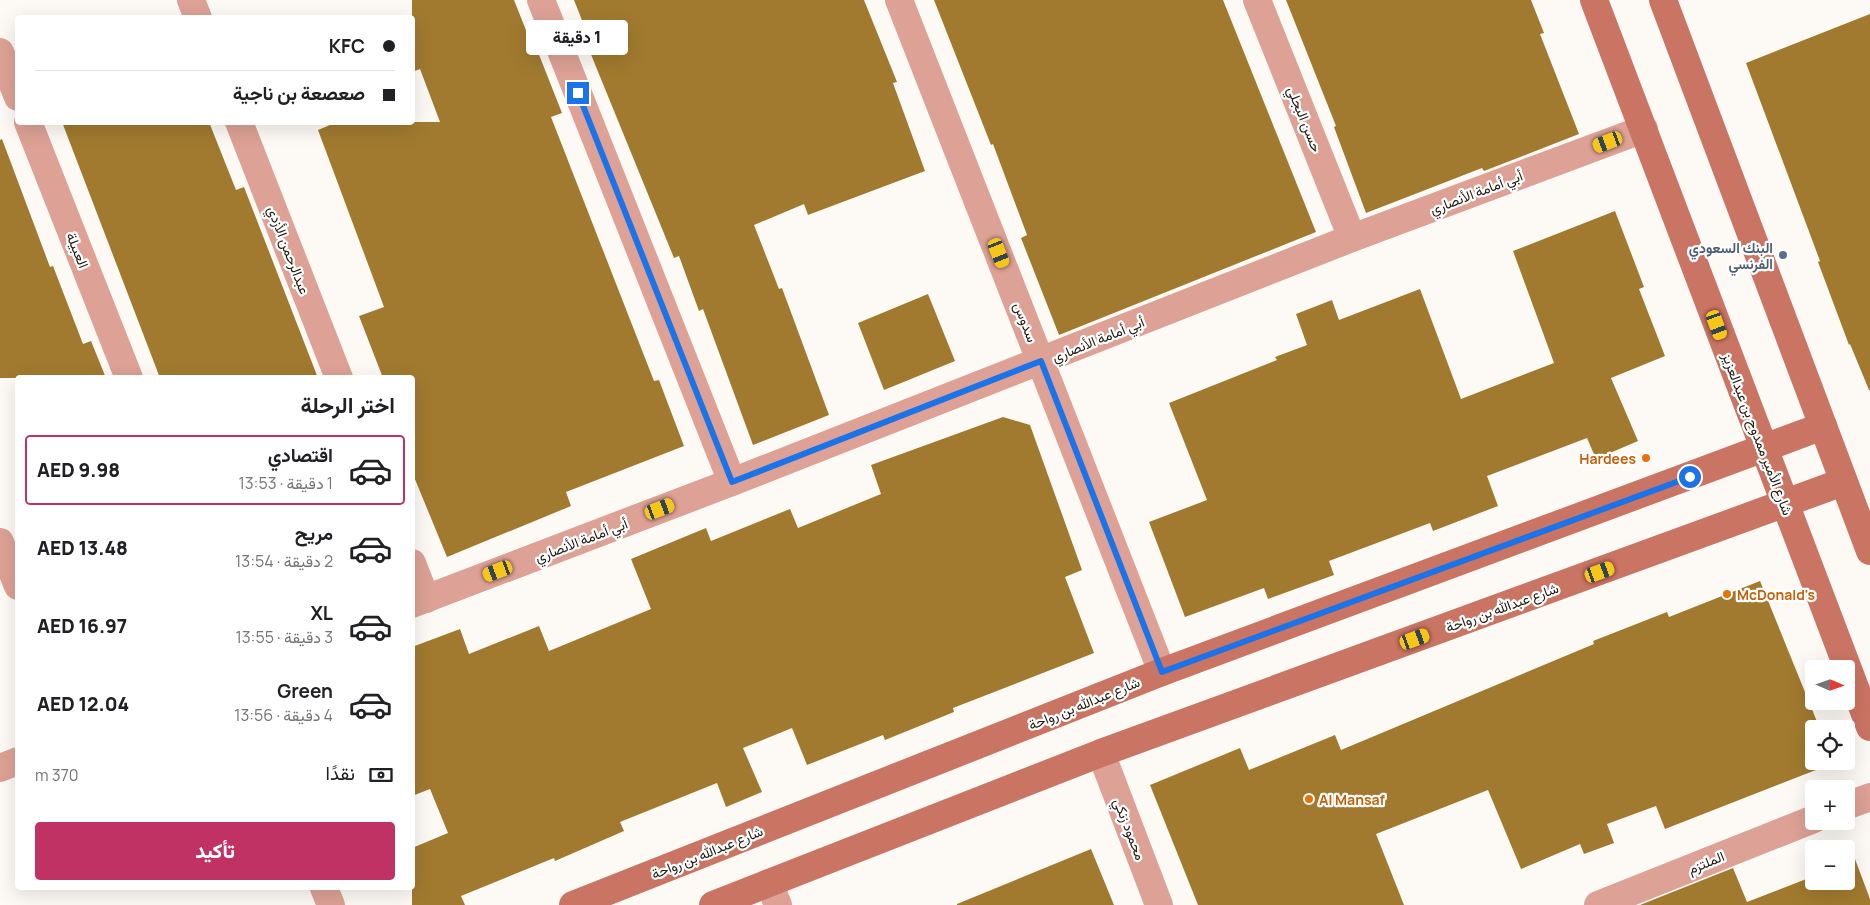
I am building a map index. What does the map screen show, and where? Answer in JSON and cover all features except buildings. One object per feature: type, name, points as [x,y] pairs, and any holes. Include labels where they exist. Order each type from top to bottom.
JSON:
[{"type":"street","points":[[191,0],[197,15]]},
{"type":"street","points":[[541,0],[732,482]]},
{"type":"street","name":"سدوس","points":[[899,0],[1162,672]]},
{"type":"street","name":"حسن البجلي","points":[[1257,0],[1352,238]]},
{"type":"street","name":"شارع الأمير ممدوح بن عبدالعزيز","points":[[1594,0],[1763,450],[1870,727]]},
{"type":"street","points":[[1663,0],[1870,551]]},
{"type":"street","points":[[0,52],[15,90]]},
{"type":"street","name":"العبيلة","points":[[29,125],[128,375]]},
{"type":"street","name":"عبدالرحمن الأزدي","points":[[240,125],[338,375]]},
{"type":"street","name":"أبي أمامة الأنصاري","points":[[419,602],[732,482],[1352,238],[1644,129]]},
{"type":"street","name":"شارع عبدالله بن رواحة","points":[[573,905],[1162,672],[1763,450],[1823,426]]},
{"type":"street","name":"شارع عبدالله بن رواحة","points":[[714,905],[774,894],[1100,753],[1785,505],[1843,482]]},
{"type":"street","points":[[0,542],[15,579]]},
{"type":"street","points":[[415,580],[419,602]]},
{"type":"street","name":"محمود زنكي","points":[[1100,753],[1159,905]]},
{"type":"street","points":[[0,768],[15,762]]},
{"type":"street","points":[[1855,803],[1870,797]]},
{"type":"street","name":"الملتزم","points":[[1598,905],[1805,823]]},
{"type":"street","points":[[325,890],[331,905]]},
{"type":"place","name":"البنك السعودي الفرنسي","points":[[1783,255]]},
{"type":"place","name":"Hardees","points":[[1646,458]]},
{"type":"place","name":"McDonald's","points":[[1727,594]]},
{"type":"place","name":"Al Mansaf","points":[[1309,799]]},
{"type":"route","points":[[578,93],[732,482],[1041,361],[1162,672],[1690,477]]}]
